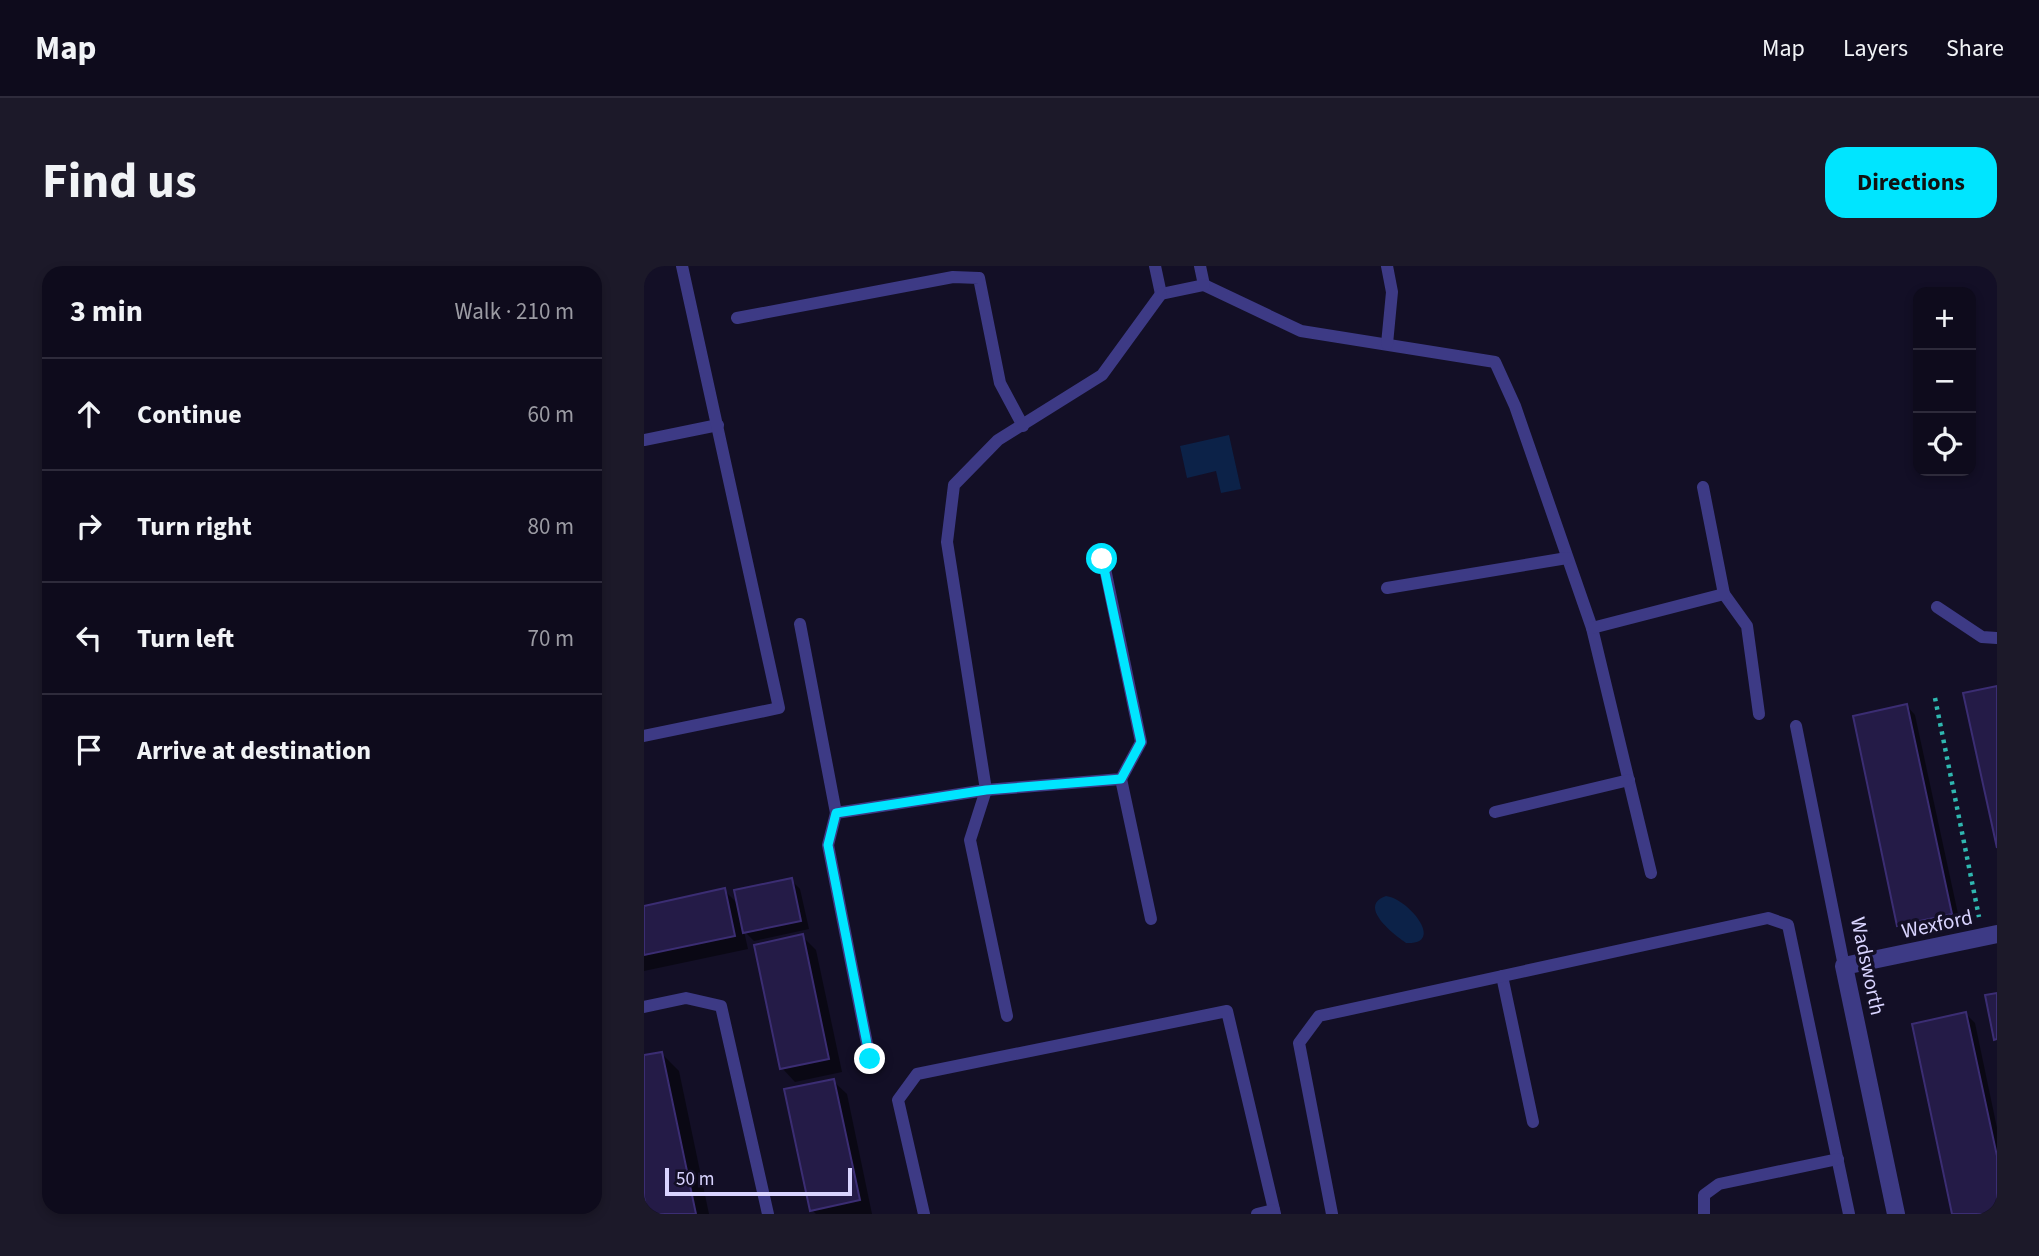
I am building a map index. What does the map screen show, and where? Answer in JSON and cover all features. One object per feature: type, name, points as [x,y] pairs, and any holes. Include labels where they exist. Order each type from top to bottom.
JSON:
[{"type":"street","name":"Wexford","points":[[1844,966],[1990,936]]},
{"type":"street","name":"Wadsworth","points":[[1844,966],[1896,1214]]},
{"type":"lane","points":[[644,736],[779,708],[682,266]]},
{"type":"lane","points":[[1155,266],[1161,294]]},
{"type":"lane","points":[[1200,266],[1204,285]]},
{"type":"lane","points":[[1387,266],[1392,292],[1387,344]]},
{"type":"lane","points":[[737,318],[953,277],[979,278],[1000,383],[1023,426]]},
{"type":"lane","points":[[1007,1016],[970,840],[986,790],[947,542],[954,485],[998,440],[1102,375],[1161,294],[1204,285],[1301,331],[1494,362],[1515,405],[1592,628],[1651,873]]},
{"type":"lane","points":[[644,440],[718,425]]},
{"type":"lane","points":[[1703,487],[1724,594],[1748,626],[1759,714]]},
{"type":"lane","points":[[1387,587],[1567,558]]},
{"type":"lane","points":[[1102,559],[1141,742],[1121,779],[1151,919]]},
{"type":"lane","points":[[1592,628],[1724,594]]},
{"type":"lane","points":[[1937,607],[1982,637],[1997,638]]},
{"type":"lane","points":[[800,624],[836,813],[828,845],[870,1059]]},
{"type":"lane","name":"Wadsworth","points":[[1796,726],[1844,966]]},
{"type":"lane","points":[[836,813],[986,790],[1121,779]]},
{"type":"lane","points":[[1495,813],[1629,780]]},
{"type":"lane","points":[[1332,1214],[1299,1043],[1319,1016],[1768,918],[1788,925],[1849,1214]]},
{"type":"lane","points":[[1502,976],[1533,1122]]},
{"type":"lane","points":[[644,1007],[686,998],[721,1006],[768,1214]]},
{"type":"lane","points":[[924,1214],[898,1100],[917,1074],[1227,1010],[1274,1212],[1257,1214]]},
{"type":"lane","points":[[1703,1214],[1704,1195],[1719,1184],[1838,1159]]},
{"type":"path","points":[[1935,698],[1990,936]]},
{"type":"water","points":[[1229,435],[1241,489],[1221,493],[1216,471],[1187,478],[1180,446]]},
{"type":"water","points":[[1386,896],[1404,905],[1420,921],[1423,937],[1418,942],[1406,943],[1380,920],[1375,906]]},
{"type":"building","points":[[1997,686],[1997,848],[1963,693]]},
{"type":"building","points":[[1907,704],[1952,914],[1897,926],[1853,716]]},
{"type":"building","points":[[792,878],[801,921],[743,933],[734,890]]},
{"type":"building","points":[[725,888],[735,936],[644,955],[644,906]]},
{"type":"building","points":[[803,934],[829,1059],[780,1069],[754,945]]},
{"type":"building","points":[[1997,993],[1997,1039],[1994,1040],[1985,995]]},
{"type":"building","points":[[1966,1012],[1997,1156],[1997,1214],[1952,1214],[1912,1024]]},
{"type":"building","points":[[662,1052],[696,1214],[648,1214],[644,1197],[644,1055]]},
{"type":"building","points":[[834,1079],[860,1200],[810,1211],[784,1089]]},
{"type":"route","points":[[870,1059],[828,845],[836,813],[986,790],[1121,779],[1141,742],[1102,559]]}]
